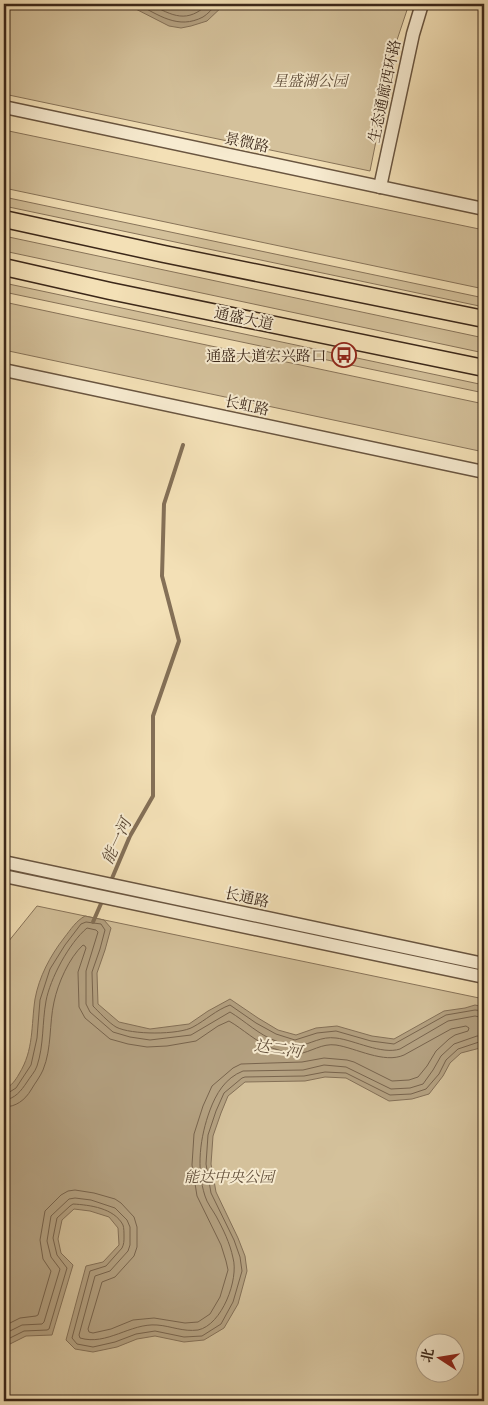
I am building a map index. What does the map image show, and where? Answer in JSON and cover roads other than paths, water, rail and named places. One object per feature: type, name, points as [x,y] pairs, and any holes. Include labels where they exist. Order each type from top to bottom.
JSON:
[{"type":"main road","points":[[4,219],[484,320]]},
{"type":"main road","name":"通盛大道","points":[[4,267],[110,291],[484,368]]},
{"type":"street","name":"生态通廊西环路","points":[[380,187],[413,34],[422,4]]},
{"type":"street","name":"景微路","points":[[4,107],[484,209]]},
{"type":"street","name":"长虹路","points":[[4,370],[484,472]]},
{"type":"street","name":"长通路","points":[[4,862],[484,964]]},
{"type":"street","name":"长通路","points":[[4,876],[484,977]]},
{"type":"water","points":[[126,4],[225,4],[207,21],[181,28],[169,26]]},
{"type":"water","name":"达二河","points":[[85,916],[104,920],[111,928],[97,973],[98,1004],[119,1022],[150,1029],[189,1024],[230,999],[278,1030],[296,1035],[316,1028],[337,1026],[372,1036],[394,1039],[444,1011],[475,1005],[484,1007],[484,1047],[461,1053],[450,1063],[429,1094],[412,1099],[389,1101],[346,1078],[325,1077],[305,1081],[245,1082],[228,1096],[213,1136],[211,1164],[216,1192],[238,1238],[245,1256],[247,1271],[238,1304],[224,1328],[204,1340],[184,1342],[155,1336],[137,1339],[117,1347],[93,1352],[75,1349],[66,1340],[86,1266],[103,1262],[119,1245],[118,1228],[109,1217],[90,1211],[74,1209],[62,1220],[58,1239],[61,1253],[73,1265],[52,1335],[26,1336],[4,1347],[4,1090],[16,1079],[24,1065],[30,1047],[35,999],[46,967],[69,931]]},
{"type":"waterway","name":"能一河","points":[[110,883],[130,836],[153,796],[153,716],[179,641],[162,576],[164,504],[183,445]]},
{"type":"waterway","name":"能一河","points":[[93,922],[103,899]]},
{"type":"place","name":"通盛大道宏兴路口","points":[[344,355]]},
{"type":"park label","name":"星盛湖公园","points":[[310,80]]},
{"type":"park label","name":"能达中央公园","points":[[229,1176]]}]
